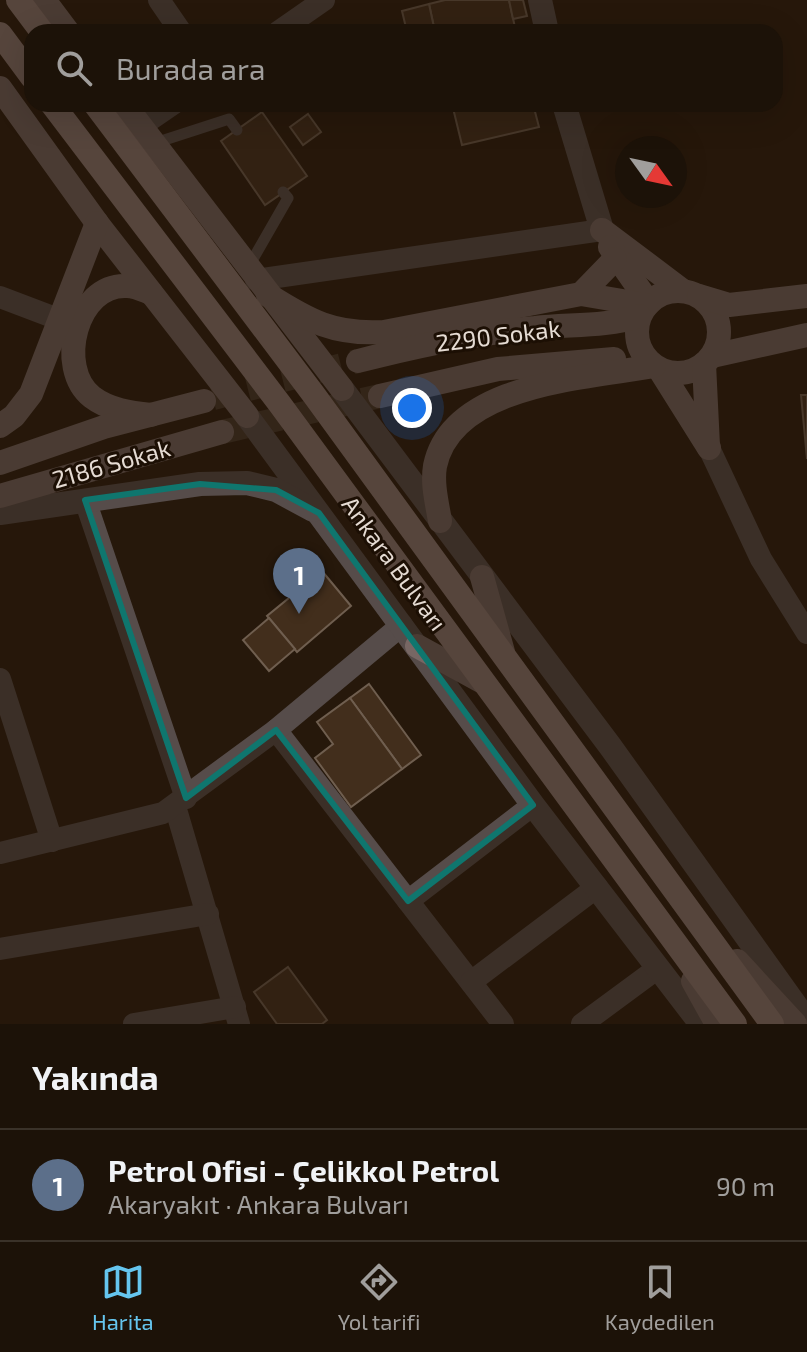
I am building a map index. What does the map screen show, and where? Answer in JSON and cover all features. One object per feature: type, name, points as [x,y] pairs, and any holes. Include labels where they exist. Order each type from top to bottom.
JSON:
[{"type":"main road","points":[[18,0],[36,24]]},
{"type":"main road","points":[[49,2],[63,24]]},
{"type":"main road","points":[[0,34],[24,66]]},
{"type":"main road","points":[[0,88],[97,223],[247,416]]},
{"type":"main road","name":"Ankara Bulvarı","points":[[58,112],[279,403],[735,1024]]},
{"type":"main road","name":"Ankara Bulvarı","points":[[101,112],[503,654],[772,1024]]},
{"type":"main road","points":[[130,112],[342,389]]},
{"type":"main road","points":[[0,426],[14,416],[31,394],[97,223]]},
{"type":"main road","points":[[602,230],[615,259],[645,308],[638,343],[709,448]]},
{"type":"main road","points":[[602,230],[708,303],[719,329],[708,360],[709,448]]},
{"type":"main road","points":[[581,294],[615,259]]},
{"type":"main road","points":[[257,280],[305,319],[353,334],[384,332],[581,294],[645,308]]},
{"type":"main road","points":[[151,293],[124,285],[101,295],[80,320],[72,357],[81,384],[91,397],[125,412],[151,415]]},
{"type":"main road","name":"2290 Sokak","points":[[358,361],[423,345],[533,328],[609,323],[645,308],[670,291],[690,293]]},
{"type":"main road","points":[[690,293],[729,305],[807,296]]},
{"type":"main road","name":"2290 Sokak","points":[[380,396],[498,369],[612,359],[683,374],[708,360],[807,335]]},
{"type":"main road","points":[[440,521],[434,488],[436,464],[458,424],[479,408],[539,385],[655,367]]},
{"type":"main road","name":"2186 Sokak","points":[[0,463],[204,401]]},
{"type":"main road","name":"2186 Sokak","points":[[0,496],[222,432]]},
{"type":"main road","points":[[482,577],[503,654]]},
{"type":"main road","points":[[417,646],[481,681]]},
{"type":"main road","points":[[680,899],[795,1024]]},
{"type":"main road","points":[[660,923],[717,1024]]},
{"type":"street","points":[[159,0],[176,24]]},
{"type":"street","points":[[290,24],[324,0]]},
{"type":"street","points":[[540,0],[545,24]]},
{"type":"street","points":[[148,135],[167,112]]},
{"type":"street","points":[[257,280],[602,230],[566,112]]},
{"type":"street","points":[[0,297],[58,319]]},
{"type":"street","points":[[342,389],[610,746],[807,1021]]},
{"type":"street","name":"Ankara Bulvarı","points":[[247,416],[533,805],[701,1024]]},
{"type":"street","points":[[709,448],[761,559],[804,625]]},
{"type":"street","points":[[0,513],[200,484],[247,483],[276,490],[319,513]]},
{"type":"street","points":[[85,500],[180,802],[237,1016],[134,1024]]},
{"type":"street","points":[[0,853],[163,813],[276,730],[402,625]]},
{"type":"street","points":[[0,679],[52,841]]},
{"type":"street","points":[[276,730],[503,1024]]},
{"type":"street","points":[[408,901],[533,805]]},
{"type":"street","points":[[471,982],[597,887]]},
{"type":"street","points":[[0,949],[208,914]]},
{"type":"street","points":[[582,1024],[658,968]]},
{"type":"lane","points":[[148,135],[229,119],[237,130]]},
{"type":"lane","points":[[257,280],[288,198],[283,192]]},
{"type":"highlighted area","points":[[200,484],[276,490],[319,513],[533,805],[408,901],[276,730],[186,798],[85,500]]},
{"type":"building","points":[[445,0],[509,0],[514,24],[433,24],[429,4]]},
{"type":"building","points":[[509,0],[523,0],[527,16],[513,19]]},
{"type":"building","points":[[429,4],[433,24],[405,24],[402,11]]},
{"type":"building","points":[[262,112],[307,176],[265,205],[221,141]]},
{"type":"building","points":[[454,112],[535,112],[539,127],[462,145]]},
{"type":"building","points":[[308,114],[321,132],[303,145],[290,127]]},
{"type":"building","points":[[801,395],[807,395],[807,459]]},
{"type":"building","points":[[322,571],[351,606],[297,652],[267,616]]},
{"type":"building","points":[[269,618],[295,649],[269,671],[243,640]]},
{"type":"building","points":[[369,684],[421,755],[402,769],[350,698]]},
{"type":"building","points":[[350,698],[402,769],[351,807],[315,758],[333,744],[317,722]]},
{"type":"building","points":[[288,967],[327,1020],[322,1024],[277,1024],[254,992]]},
{"type":"tunnel","points":[[213,398],[358,361]]},
{"type":"tunnel","points":[[222,432],[380,396]]},
{"type":"place","name":"Petrol Ofisi - Çelikkol Petrol","points":[[299,614]]}]
